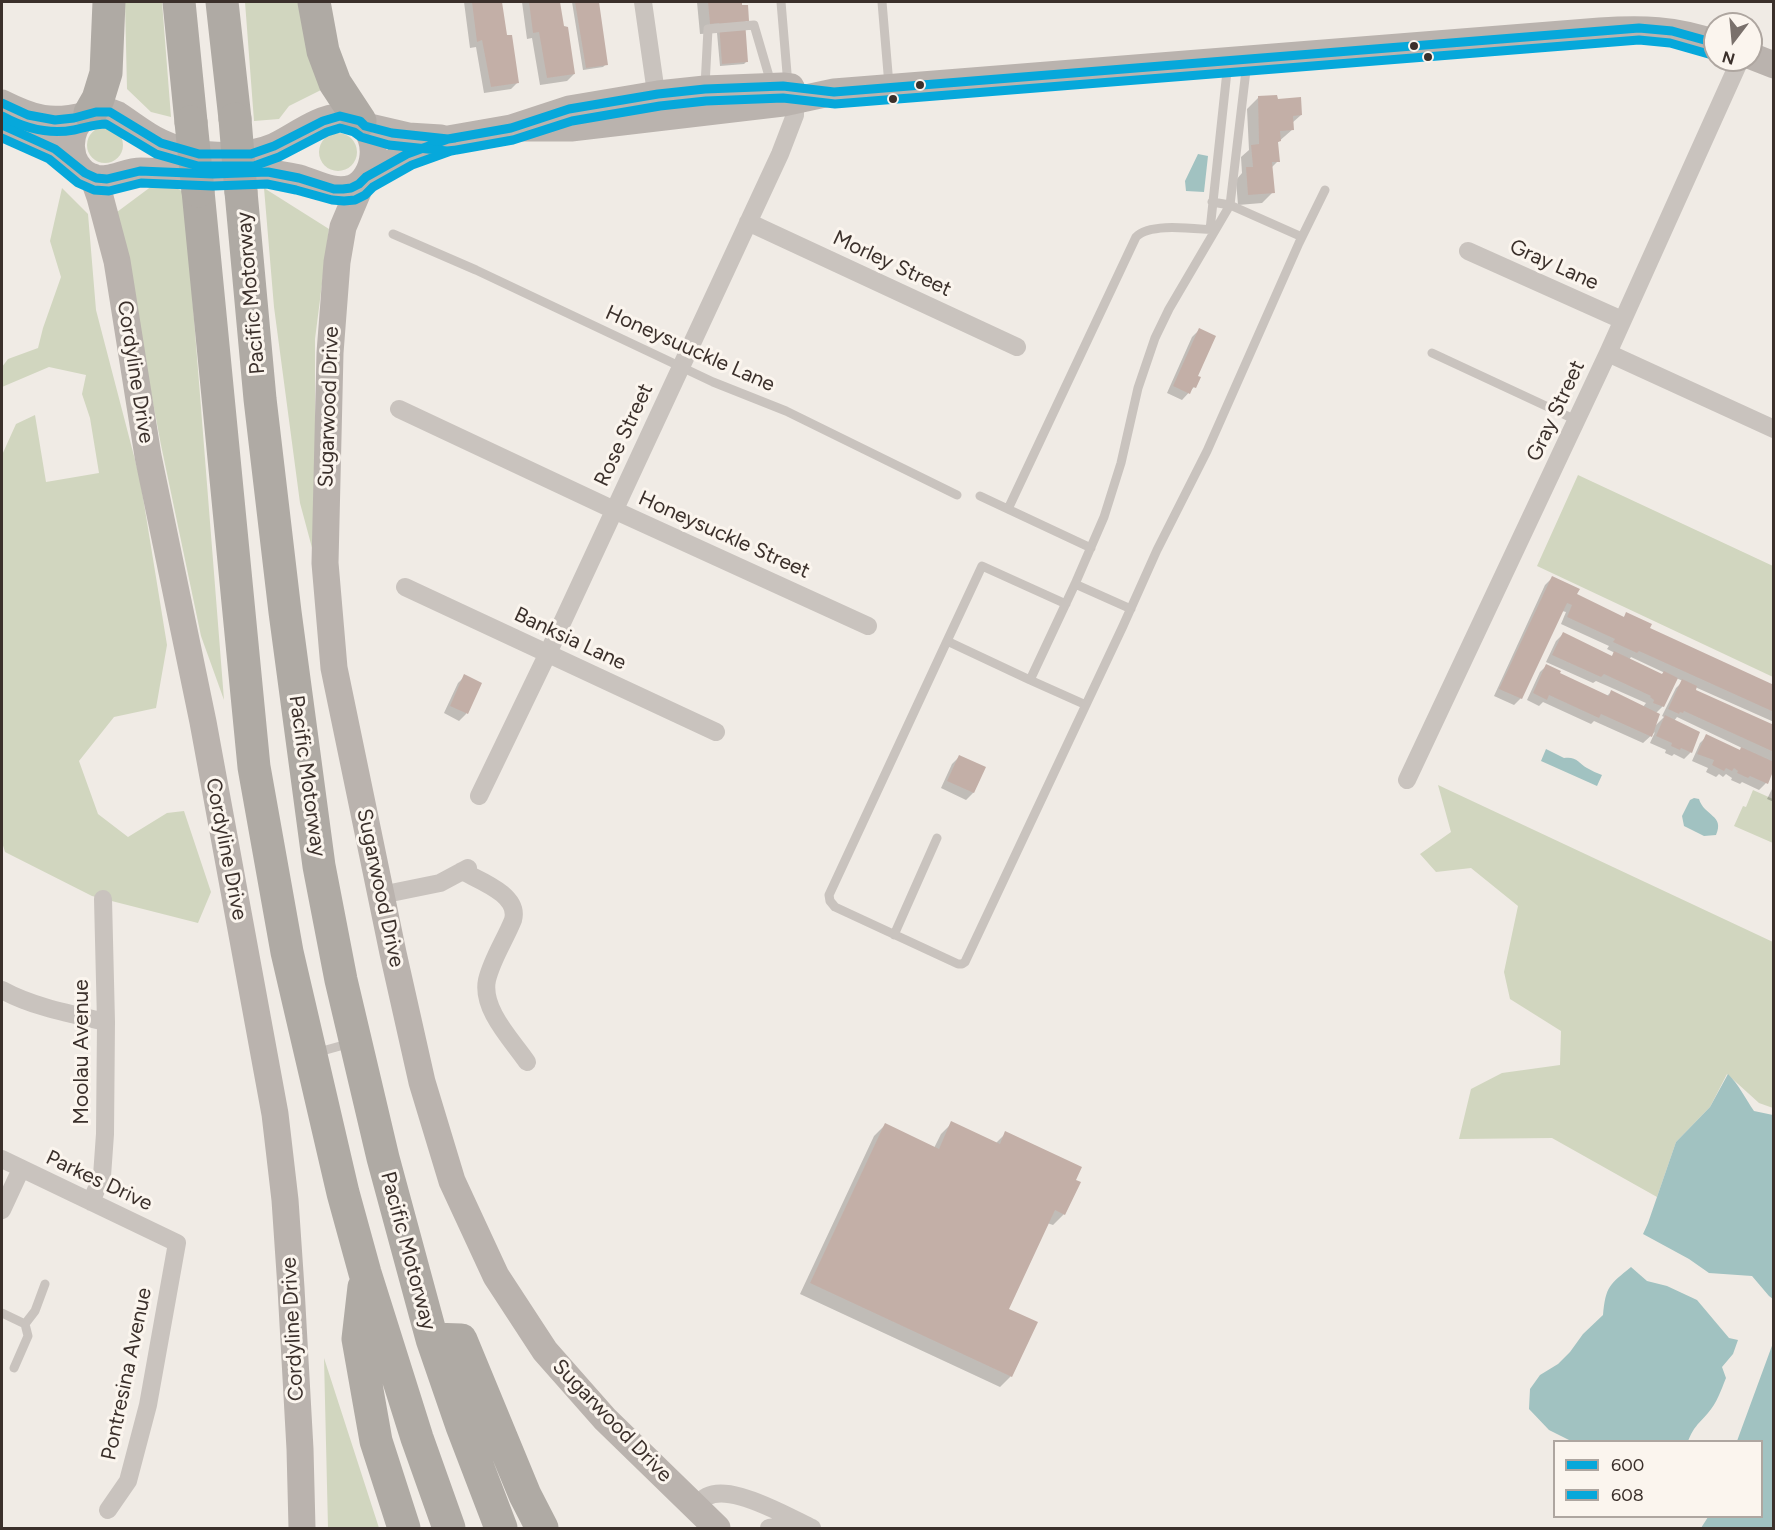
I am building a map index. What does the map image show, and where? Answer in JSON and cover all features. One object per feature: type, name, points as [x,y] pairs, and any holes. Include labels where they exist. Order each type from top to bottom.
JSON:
[{"type":"highway","points":[[88,114],[104,87],[109,2]]},
{"type":"highway","name":"Pacific Motorway","points":[[179,2],[254,767],[287,952],[343,1192],[365,1273],[417,1438],[449,1528]]},
{"type":"highway","name":"Pacific Motorway","points":[[222,2],[260,399],[286,623],[319,866],[341,980],[383,1158],[432,1339],[501,1528]]},
{"type":"highway","points":[[314,2],[323,51],[335,82],[362,124]]},
{"type":"highway","points":[[365,1273],[358,1339],[376,1441],[404,1528]]},
{"type":"highway","points":[[432,1339],[461,1340],[525,1495],[542,1528]]},
{"type":"street","points":[[638,120],[658,94],[643,2]]},
{"type":"street","points":[[511,128],[571,128],[638,120],[701,101],[788,90],[834,92],[1639,28],[1672,31],[1703,40]]},
{"type":"street","name":"Gray Street","points":[[1407,780],[1608,353],[1735,72]]},
{"type":"street","name":"Rose Street","points":[[478,796],[548,653],[793,123],[795,115],[788,90]]},
{"type":"street","points":[[2,124],[54,149],[86,172],[102,179],[138,171],[212,174],[250,172],[300,178],[327,188],[341,190],[352,188],[407,154],[448,139],[511,128],[569,110],[658,94],[701,101]]},
{"type":"street","points":[[2,103],[22,113],[50,120],[60,120],[100,110],[110,112],[161,143],[199,154],[251,154],[274,146],[333,117],[347,117],[362,124],[408,136],[448,139]]},
{"type":"street","name":"Cordyline Drive","points":[[88,114],[75,130],[71,139],[71,148],[73,157],[86,172],[100,197],[117,261],[148,456],[203,722],[275,1114],[285,1200],[291,1288],[303,1528]]},
{"type":"street","name":"Sugarwood Drive","points":[[362,124],[372,140],[373,155],[343,228],[337,262],[330,353],[325,563],[334,668],[422,1082],[452,1181],[496,1276],[545,1351],[695,1519],[717,1528]]},
{"type":"street","name":"Morley Street","points":[[748,222],[1017,347]]},
{"type":"street","name":"Gray Lane","points":[[1468,251],[1622,320]]},
{"type":"street","points":[[1608,353],[1773,429]]},
{"type":"street","name":"Honeysuckle Street","points":[[399,409],[868,626]]},
{"type":"street","name":"Banksia Lane","points":[[405,587],[716,732]]},
{"type":"street","points":[[381,895],[440,883],[465,869],[505,896],[513,906],[515,914],[490,971],[486,993],[494,1015],[527,1062]]},
{"type":"street","name":"Moolau Avenue","points":[[91,1202],[102,1176],[105,1134],[106,1022],[103,899]]},
{"type":"street","points":[[2,990],[68,1014],[106,1022]]},
{"type":"street","name":"Parkes Drive","points":[[2,1159],[177,1243]]},
{"type":"street","points":[[2,1210],[21,1168]]},
{"type":"street","name":"Pontresina Avenue","points":[[108,1510],[128,1481],[148,1405],[177,1243]]},
{"type":"street","points":[[695,1519],[700,1501],[706,1496],[718,1493],[757,1502],[812,1528]]},
{"type":"street","points":[[769,1528],[799,1528]]},
{"type":"lane","points":[[781,2],[788,90]]},
{"type":"lane","points":[[882,2],[890,87]]},
{"type":"lane","points":[[701,101],[708,29],[754,25],[788,90]]},
{"type":"lane","points":[[1212,230],[1212,202],[1238,59]]},
{"type":"lane","points":[[1030,680],[1104,517],[1115,483],[1138,388],[1153,345],[1169,309],[1212,230],[1230,205],[1238,59]]},
{"type":"lane","points":[[1066,604],[982,566],[830,895],[830,901],[835,907],[958,964],[965,962],[1157,550],[1207,451],[1325,190]]},
{"type":"lane","points":[[1212,202],[1230,205],[1302,237]]},
{"type":"lane","points":[[1008,509],[1136,237],[1141,232],[1152,229],[1212,230]]},
{"type":"lane","name":"Honeysuuckle Lane","points":[[393,234],[476,270],[720,386],[786,411],[957,495]]},
{"type":"lane","points":[[1432,353],[1576,420]]},
{"type":"lane","points":[[980,496],[1091,548]]},
{"type":"lane","points":[[1075,584],[1131,609]]},
{"type":"lane","points":[[947,641],[1086,705]]},
{"type":"lane","points":[[894,935],[937,838]]},
{"type":"lane","points":[[310,1054],[356,1042]]},
{"type":"lane","points":[[24,1324],[35,1311],[45,1284]]},
{"type":"lane","points":[[2,1313],[24,1324],[28,1336],[14,1368]]},
{"type":"green space","points":[[125,2],[162,2],[171,117],[151,112],[127,89]]},
{"type":"green space","points":[[245,2],[298,2],[323,89],[289,106],[279,119],[254,121]]},
{"type":"green space","points":[[105,127],[117,133],[123,145],[117,157],[105,163],[93,157],[87,145],[93,133]]},
{"type":"green space","points":[[338,133],[352,138],[357,152],[352,166],[338,171],[324,166],[319,152],[324,138]]},
{"type":"green space","points":[[160,180],[184,192],[224,700],[201,636],[161,445],[117,212]]},
{"type":"green space","points":[[62,188],[88,214],[96,310],[140,479],[167,645],[156,708],[114,717],[79,761],[98,814],[128,837],[167,813],[184,811],[211,892],[198,923],[92,896],[5,852],[2,842],[2,455],[16,424],[35,415],[46,482],[99,473],[90,418],[82,394],[86,375],[49,367],[2,387],[2,367],[8,359],[38,348],[61,277],[50,241]]},
{"type":"green space","points":[[264,188],[329,229],[315,339],[315,559],[300,503],[274,307]]},
{"type":"green space","points":[[1578,475],[1773,566],[1773,677],[1537,566]]},
{"type":"green space","points":[[1438,785],[1773,942],[1773,1108],[1759,1103],[1727,1074],[1710,1107],[1676,1142],[1657,1197],[1552,1138],[1459,1139],[1471,1089],[1502,1073],[1560,1065],[1561,1031],[1510,999],[1504,972],[1518,906],[1471,868],[1436,872],[1420,854],[1451,832]]},
{"type":"green space","points":[[1753,790],[1773,799],[1773,843],[1734,826]]},
{"type":"green space","points":[[324,1358],[379,1528],[328,1528]]},
{"type":"water","points":[[1198,154],[1208,156],[1204,192],[1186,191],[1185,181]]},
{"type":"water","points":[[1546,749],[1564,758],[1574,759],[1602,775],[1597,786],[1541,761]]},
{"type":"water","points":[[1699,799],[1705,809],[1716,819],[1718,828],[1716,835],[1704,836],[1684,826],[1682,816],[1690,800]]},
{"type":"water","points":[[1728,1074],[1754,1111],[1773,1115],[1773,1299],[1752,1276],[1709,1273],[1689,1259],[1643,1234],[1676,1142],[1710,1107]]},
{"type":"water","points":[[1631,1267],[1647,1281],[1667,1286],[1697,1300],[1729,1338],[1738,1340],[1733,1354],[1722,1367],[1726,1378],[1714,1405],[1689,1440],[1569,1440],[1549,1430],[1529,1409],[1530,1389],[1540,1375],[1558,1364],[1583,1334],[1603,1315],[1607,1292]]},
{"type":"water","points":[[1773,1343],[1773,1528],[1701,1528],[1707,1518],[1763,1518],[1763,1440],[1737,1440]]},
{"type":"building","points":[[472,2],[502,2],[507,35],[512,35],[519,83],[491,87],[482,40],[477,42]]},
{"type":"building","points":[[529,2],[560,2],[564,26],[568,27],[575,74],[547,78],[539,32],[533,33]]},
{"type":"building","points":[[575,2],[599,2],[608,65],[586,68]]},
{"type":"building","points":[[708,2],[742,2],[742,5],[748,5],[749,21],[745,21],[748,62],[722,64],[719,23],[710,24]]},
{"type":"building","points":[[1277,95],[1278,99],[1301,97],[1302,115],[1293,116],[1294,130],[1280,131],[1281,141],[1278,142],[1280,162],[1272,162],[1275,193],[1248,195],[1246,167],[1253,167],[1251,145],[1259,144],[1258,96]]},
{"type":"building","points":[[1199,328],[1216,336],[1198,376],[1201,377],[1190,394],[1173,386]]},
{"type":"building","points":[[1552,576],[1580,589],[1577,594],[1624,617],[1626,612],[1652,624],[1650,628],[1774,685],[1774,712],[1639,651],[1637,653],[1613,642],[1615,639],[1567,617],[1572,605],[1567,603],[1522,699],[1499,689]]},
{"type":"building","points":[[1563,632],[1612,656],[1614,651],[1662,674],[1664,671],[1678,678],[1664,707],[1653,703],[1651,696],[1604,674],[1601,677],[1552,655]]},
{"type":"building","points":[[1546,664],[1609,696],[1611,690],[1660,714],[1652,737],[1601,714],[1599,718],[1549,695],[1547,700],[1533,693]]},
{"type":"building","points":[[464,674],[482,683],[468,714],[450,706]]},
{"type":"building","points":[[1682,679],[1697,686],[1696,690],[1774,725],[1774,752],[1684,711],[1679,714],[1668,709]]},
{"type":"building","points":[[1665,715],[1700,732],[1692,753],[1671,746],[1672,743],[1656,736]]},
{"type":"building","points":[[1706,734],[1740,750],[1741,747],[1774,762],[1774,769],[1768,784],[1737,773],[1738,771],[1734,768],[1732,771],[1726,768],[1724,771],[1712,765],[1714,760],[1697,754]]},
{"type":"building","points":[[959,755],[986,767],[974,793],[947,781]]},
{"type":"building","points":[[951,1121],[1000,1144],[1005,1131],[1082,1167],[1076,1180],[1081,1182],[1065,1215],[1055,1210],[1009,1309],[1038,1322],[1012,1377],[810,1283],[885,1123],[939,1149]]},
{"type":"transit line","name":"600","points":[[2,125],[55,149],[85,173],[96,178],[107,179],[140,171],[213,174],[268,172],[299,178],[334,189],[343,189],[359,184],[366,177],[407,154],[448,139],[511,128],[569,109],[658,94],[705,89],[783,86],[834,92],[1639,28],[1672,31],[1703,40]]},
{"type":"transit line","name":"608","points":[[2,138],[49,159],[78,183],[94,190],[109,191],[141,183],[213,186],[267,184],[344,201],[355,200],[365,195],[373,187],[412,165],[451,151],[513,140],[572,121],[660,106],[706,101],[783,98],[835,104],[1639,40],[1670,43],[1703,52]]},
{"type":"transit line","name":"600","points":[[2,103],[28,115],[55,120],[96,112],[110,112],[161,143],[199,154],[251,154],[274,146],[323,121],[340,116],[392,133],[455,138]]},
{"type":"transit line","name":"608","points":[[2,116],[28,127],[55,132],[106,124],[156,154],[198,166],[254,166],[279,157],[327,132],[340,128],[389,145],[457,150]]}]
